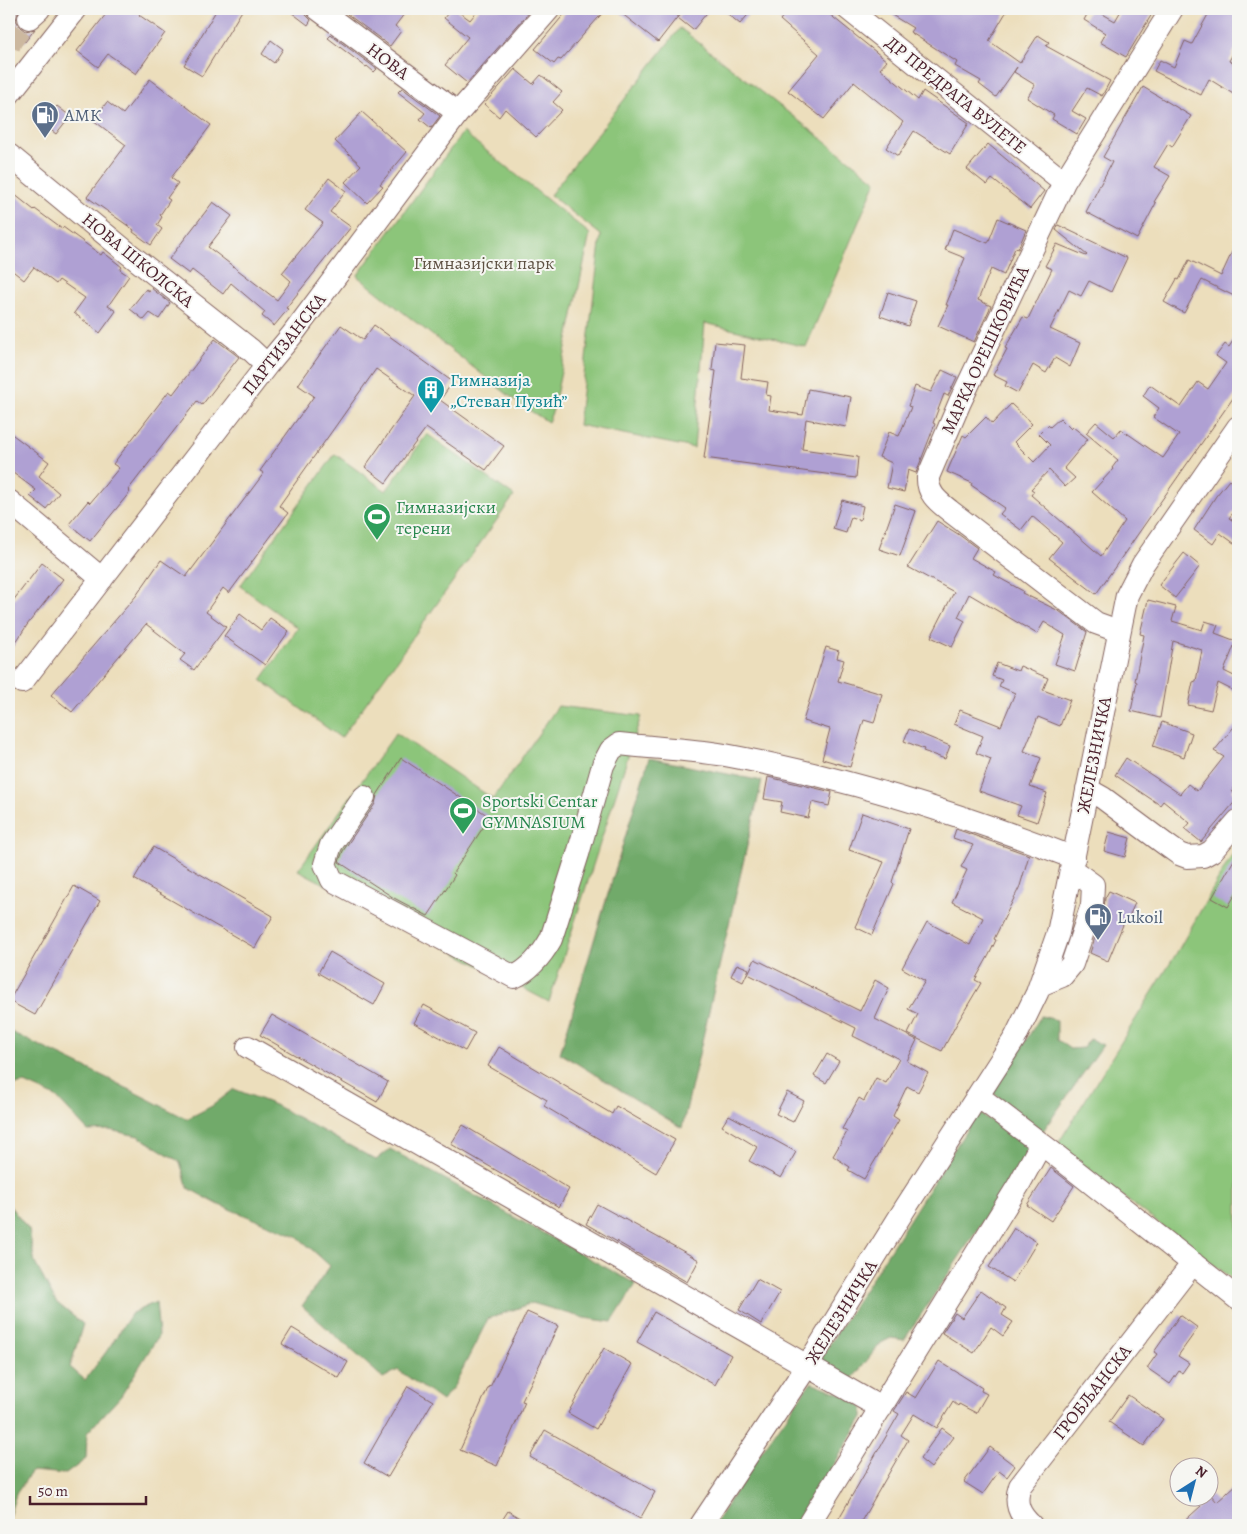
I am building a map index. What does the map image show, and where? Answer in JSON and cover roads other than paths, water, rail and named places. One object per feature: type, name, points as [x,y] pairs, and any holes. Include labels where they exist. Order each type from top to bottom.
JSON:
[{"type":"street","points":[[9,94],[76,9]]},
{"type":"street","name":"НОВА","points":[[318,9],[458,113]]},
{"type":"street","name":"ПАРТИЗАНСКА","points":[[22,682],[310,311],[458,113],[549,9]]},
{"type":"street","name":"ДР ПРЕДРАГА ВУЛЕТЕ","points":[[848,9],[1064,182]]},
{"type":"street","name":"МАРКА ОРЕШКОВИЋА","points":[[1118,631],[1096,623],[950,512],[934,497],[927,484],[929,470],[1064,182],[1172,9]]},
{"type":"street","name":"НОВА ШКОЛСКА","points":[[9,155],[128,253],[251,350],[267,365]]},
{"type":"street","name":"ЖЕЛЕЗНИЧКА","points":[[701,1525],[807,1366],[1015,1038],[1030,1011],[1058,932],[1118,631],[1127,595],[1138,572],[1238,427]]},
{"type":"street","points":[[9,500],[102,580]]},
{"type":"street","points":[[364,797],[331,845],[325,864],[332,880],[514,977],[531,966],[546,949],[551,939],[604,765],[611,750],[619,744],[722,754],[818,775],[962,817],[1073,864]]},
{"type":"street","points":[[1087,790],[1104,798],[1179,854],[1187,856],[1203,856],[1212,851],[1238,820]]},
{"type":"street","points":[[248,1047],[881,1408]]},
{"type":"street","points":[[978,1096],[1238,1299]]},
{"type":"street","points":[[808,1525],[1018,1186],[1041,1144]]},
{"type":"street","name":"ГРОБЉАНСКА","points":[[1031,1525],[1018,1509],[1017,1501],[1020,1486],[1193,1263]]},
{"type":"tunnel","points":[[9,47],[11,41],[29,18]]},
{"type":"place","name":"АМК","points":[[45,139]]},
{"type":"place","name":"Гимназија „Стеван Пузић”","points":[[431,414]]},
{"type":"place","name":"Гимназијски терени","points":[[377,541]]},
{"type":"place","name":"Sportski Centar GYMNASIUM","points":[[463,835]]},
{"type":"place","name":"Lukoil","points":[[1098,941]]},
{"type":"park label","name":"Гимназијски парк","points":[[484,263]]}]
